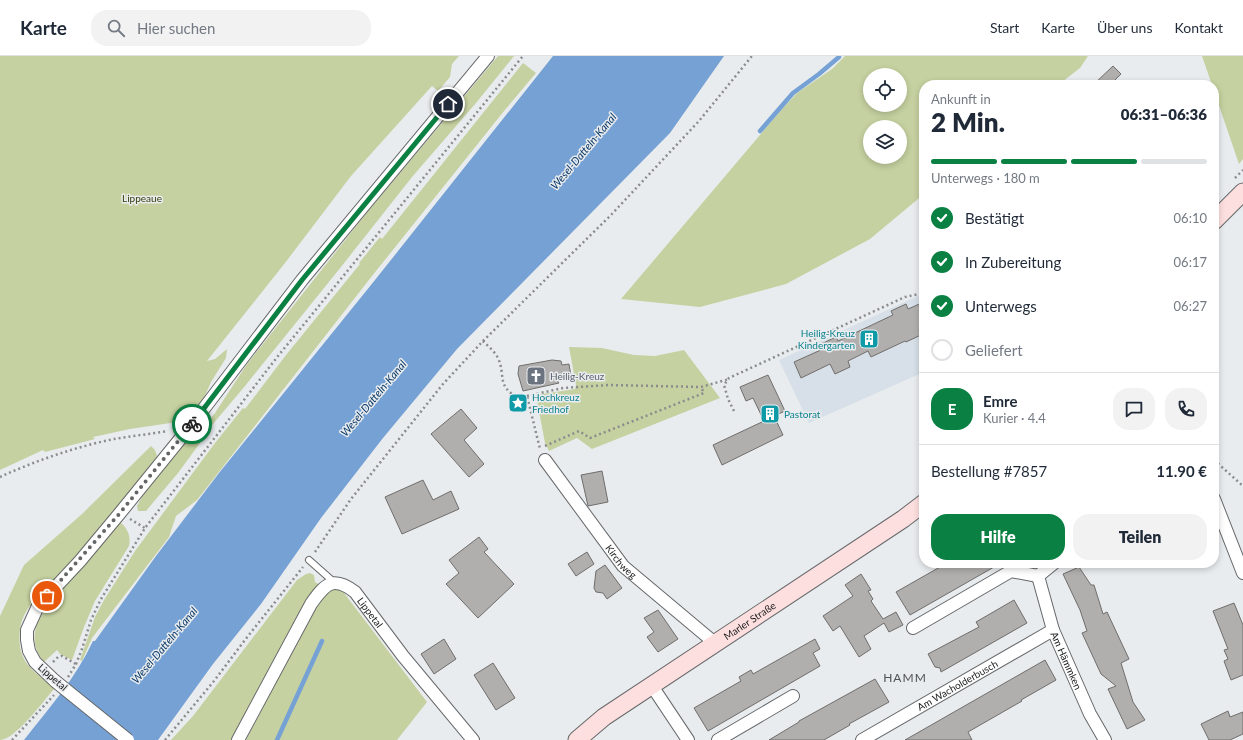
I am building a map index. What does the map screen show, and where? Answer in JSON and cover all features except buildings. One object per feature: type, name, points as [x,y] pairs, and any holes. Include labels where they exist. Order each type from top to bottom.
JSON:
[{"type":"main road","points":[[1219,216],[1243,192]]},
{"type":"main road","name":"Marler Straße","points":[[577,740],[604,717],[716,644],[919,507]]},
{"type":"street","name":"Lippetal","points":[[128,740],[59,684],[35,662],[29,650],[27,640],[27,630],[32,617],[38,606],[80,561],[189,428],[302,280],[488,56]]},
{"type":"street","name":"Kirchweg","points":[[545,460],[622,566],[716,644]]},
{"type":"street","points":[[1219,512],[1243,573]]},
{"type":"street","points":[[913,628],[1011,571],[1038,576],[1048,568]]},
{"type":"street","name":"Am Hämmken","points":[[1038,576],[1053,630],[1090,714],[1105,740]]},
{"type":"street","name":"Lippetal","points":[[335,583],[346,585],[355,592],[403,656],[473,740]]},
{"type":"street","points":[[238,740],[311,604],[322,589],[335,583]]},
{"type":"street","name":"Am Wacholderbusch","points":[[862,740],[1053,630]]},
{"type":"street","points":[[652,686],[688,740]]},
{"type":"street","points":[[718,740],[793,696]]},
{"type":"lane","points":[[309,560],[335,583]]},
{"type":"path","points":[[12,740],[76,664],[91,620],[145,528],[278,356],[524,56]]},
{"type":"path","points":[[165,740],[214,681],[252,630],[309,560],[350,500],[443,384],[655,168],[699,121],[752,56]]},
{"type":"path","points":[[483,342],[497,358],[506,389],[518,398],[563,388],[609,385],[701,387],[729,378],[905,297],[919,294]]},
{"type":"path","points":[[729,378],[724,385],[728,399],[734,411]]},
{"type":"path","points":[[540,448],[580,431],[590,438],[704,393],[701,387]]},
{"type":"path","points":[[527,396],[540,448],[545,460]]},
{"type":"path","points":[[0,477],[77,449],[113,440],[189,428]]},
{"type":"path","points":[[1219,464],[1243,486]]},
{"type":"path","points":[[58,657],[64,657],[76,664]]},
{"type":"shaded area","points":[[919,295],[919,374],[809,423],[779,360]]},
{"type":"green space","name":"Lippeaue","points":[[0,56],[459,56],[452,64],[450,77],[438,91],[432,86],[351,176],[285,263],[207,361],[215,359],[227,349],[226,358],[211,382],[204,398],[205,402],[193,417],[184,421],[130,429],[93,437],[95,439],[45,452],[43,450],[0,470]]},
{"type":"green space","points":[[498,56],[514,56],[476,103],[412,177],[245,386],[202,437],[200,443],[178,473],[146,511],[138,511],[137,506],[145,491],[185,443],[195,438],[215,413],[247,364],[369,210]]},
{"type":"green space","points":[[845,56],[1088,56],[1080,68],[1064,80],[919,80],[919,198],[870,239],[786,284],[700,307],[621,299],[797,93],[832,69]]},
{"type":"green space","points":[[1202,56],[1243,56],[1243,159],[1239,164],[1219,106],[1219,80],[1210,80]]},
{"type":"green space","points":[[523,63],[536,73],[372,276],[197,500],[176,516],[169,537],[92,638],[82,661],[80,660],[95,617],[104,600],[135,551],[215,443],[243,408],[245,409],[286,355],[360,264],[359,263],[380,237],[382,239]]},
{"type":"green space","name":"Heilig-Kreuz","points":[[569,347],[602,348],[634,355],[655,356],[684,350],[720,398],[592,449],[577,438],[549,451],[545,443],[536,395],[575,389],[576,385]]},
{"type":"green space","points":[[151,446],[155,450],[157,456],[152,465],[93,538],[35,599],[25,614],[20,630],[19,641],[21,651],[28,665],[55,688],[21,727],[13,734],[0,740],[0,616],[24,565],[82,514]]},
{"type":"green space","points":[[121,523],[128,533],[130,539],[129,546],[95,601],[72,660],[60,654],[57,650],[44,662],[37,650],[34,638],[39,620],[43,613],[115,526]]},
{"type":"green space","points":[[310,573],[314,575],[315,582],[320,585],[231,740],[171,740],[193,716],[297,580]]},
{"type":"green space","points":[[329,589],[341,589],[427,702],[397,740],[246,740],[315,608]]},
{"type":"water","name":"Wesel-Datteln-Kanal","points":[[553,56],[724,56],[670,133],[457,349],[383,438],[321,518],[261,604],[213,664],[158,740],[24,740],[79,668],[93,641],[95,641],[156,556],[219,473]]},
{"type":"waterway","points":[[760,131],[793,93],[839,57]]},
{"type":"waterway","points":[[277,740],[322,641]]},
{"type":"way so far","points":[[47,596],[80,561],[192,424]]},
{"type":"place","name":"Heilig-Kreuz Kindergarten","points":[[869,339]]},
{"type":"place","name":"Heilig-Kreuz","points":[[536,376]]},
{"type":"place","name":"Hochkreuz Friedhof","points":[[518,403]]},
{"type":"place","name":"Pastorat","points":[[770,414]]},
{"type":"district","name":"HAMM","points":[[905,677]]},
{"type":"route","points":[[192,424],[302,280],[448,104]]}]
